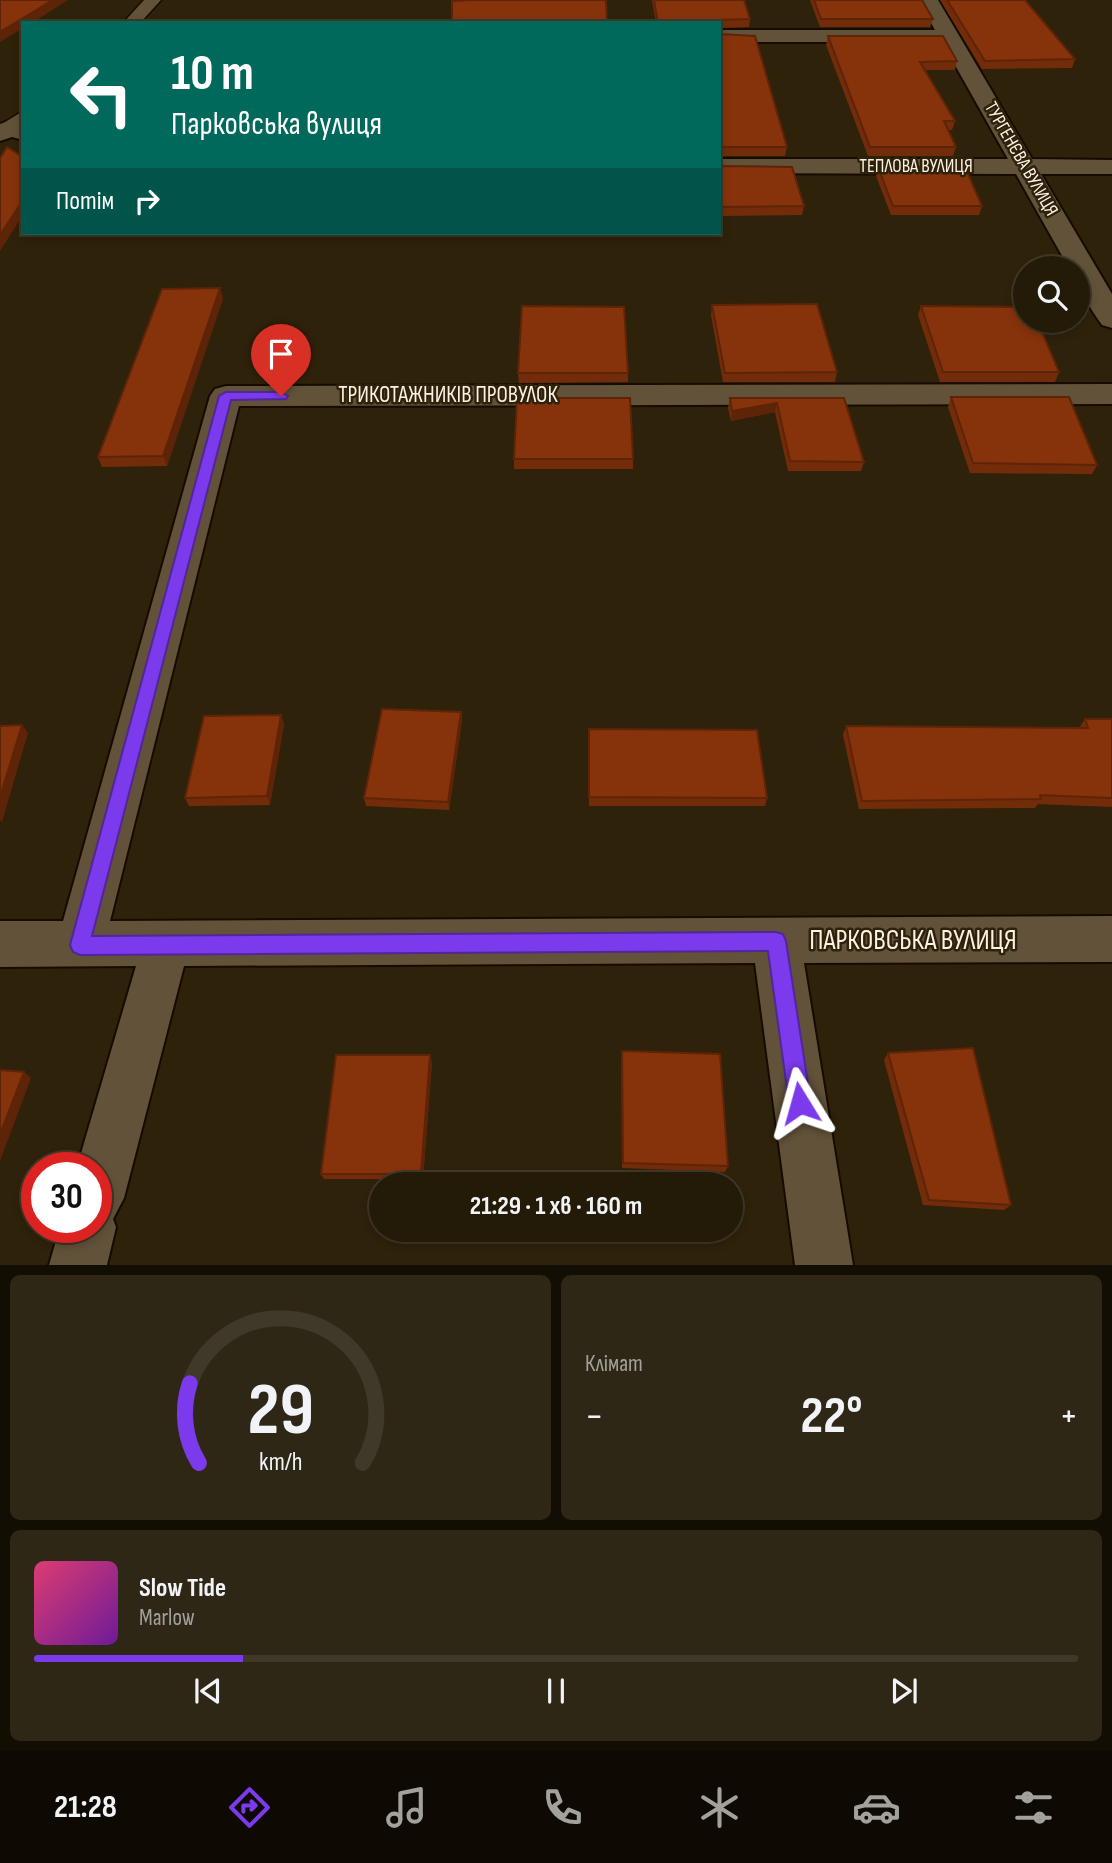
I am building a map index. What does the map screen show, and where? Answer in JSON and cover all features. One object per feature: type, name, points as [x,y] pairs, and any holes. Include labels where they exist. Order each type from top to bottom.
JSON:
[{"type":"street","name":"ТУРГЕНЄВА ВУЛИЦЯ","points":[[928,0],[1027,167],[1112,319]]},
{"type":"street","points":[[721,36],[947,36]]},
{"type":"street","name":"ТЕПЛОВА ВУЛИЦЯ","points":[[721,166],[1112,167]]},
{"type":"street","name":"ТРИКОТАЖНИКІВ ПРОВУЛОК","points":[[80,945],[226,396],[1112,394]]},
{"type":"street","name":"ПАРКОВСЬКА ВУЛИЦЯ","points":[[0,944],[1112,939]]},
{"type":"street","points":[[776,941],[824,1265]]},
{"type":"street","points":[[109,1152],[166,945]]},
{"type":"street","points":[[78,1265],[84,1243]]},
{"type":"lane","points":[[133,21],[153,0]]},
{"type":"building","points":[[0,0],[53,0],[0,32]]},
{"type":"building","points":[[606,0],[607,21],[452,21],[452,1]]},
{"type":"building","points":[[654,0],[744,0],[750,19],[718,21],[658,21]]},
{"type":"building","points":[[814,0],[922,0],[933,19],[821,19]]},
{"type":"building","points":[[947,0],[1025,0],[1075,59],[985,61]]},
{"type":"building","points":[[721,34],[755,36],[787,147],[721,147]]},
{"type":"building","points":[[828,36],[943,36],[957,61],[920,62],[955,121],[944,121],[956,147],[870,147]]},
{"type":"building","points":[[7,147],[21,156],[21,203],[0,235],[0,158]]},
{"type":"building","points":[[721,166],[792,167],[804,206],[721,207]]},
{"type":"building","points":[[878,167],[965,167],[982,206],[893,206]]},
{"type":"building","points":[[220,288],[163,456],[98,457],[162,289]]},
{"type":"building","points":[[817,304],[837,372],[725,373],[712,305]]},
{"type":"building","points":[[522,306],[624,307],[628,373],[518,373]]},
{"type":"building","points":[[921,306],[1013,307],[1013,333],[1042,333],[1059,372],[943,372]]},
{"type":"building","points":[[951,397],[1069,397],[1097,465],[973,463]]},
{"type":"building","points":[[517,398],[630,398],[633,459],[514,459]]},
{"type":"building","points":[[730,398],[844,398],[864,462],[790,461],[777,403],[732,411]]},
{"type":"building","points":[[382,709],[461,712],[448,802],[364,798]]},
{"type":"building","points":[[281,715],[267,796],[185,798],[204,716]]},
{"type":"building","points":[[1085,719],[1112,719],[1112,798],[1040,795],[1041,799],[862,801],[846,726],[1088,728]]},
{"type":"building","points":[[22,725],[0,797],[0,726]]},
{"type":"building","points":[[589,729],[757,730],[767,798],[589,797]]},
{"type":"building","points":[[973,1048],[1011,1205],[929,1200],[888,1053]]},
{"type":"building","points":[[622,1051],[720,1054],[728,1166],[623,1163]]},
{"type":"building","points":[[336,1055],[430,1055],[421,1172],[321,1174]]},
{"type":"building","points":[[0,1070],[24,1072],[0,1134]]},
{"type":"route","points":[[281,396],[226,396],[80,945],[776,941],[800,1103]]}]
